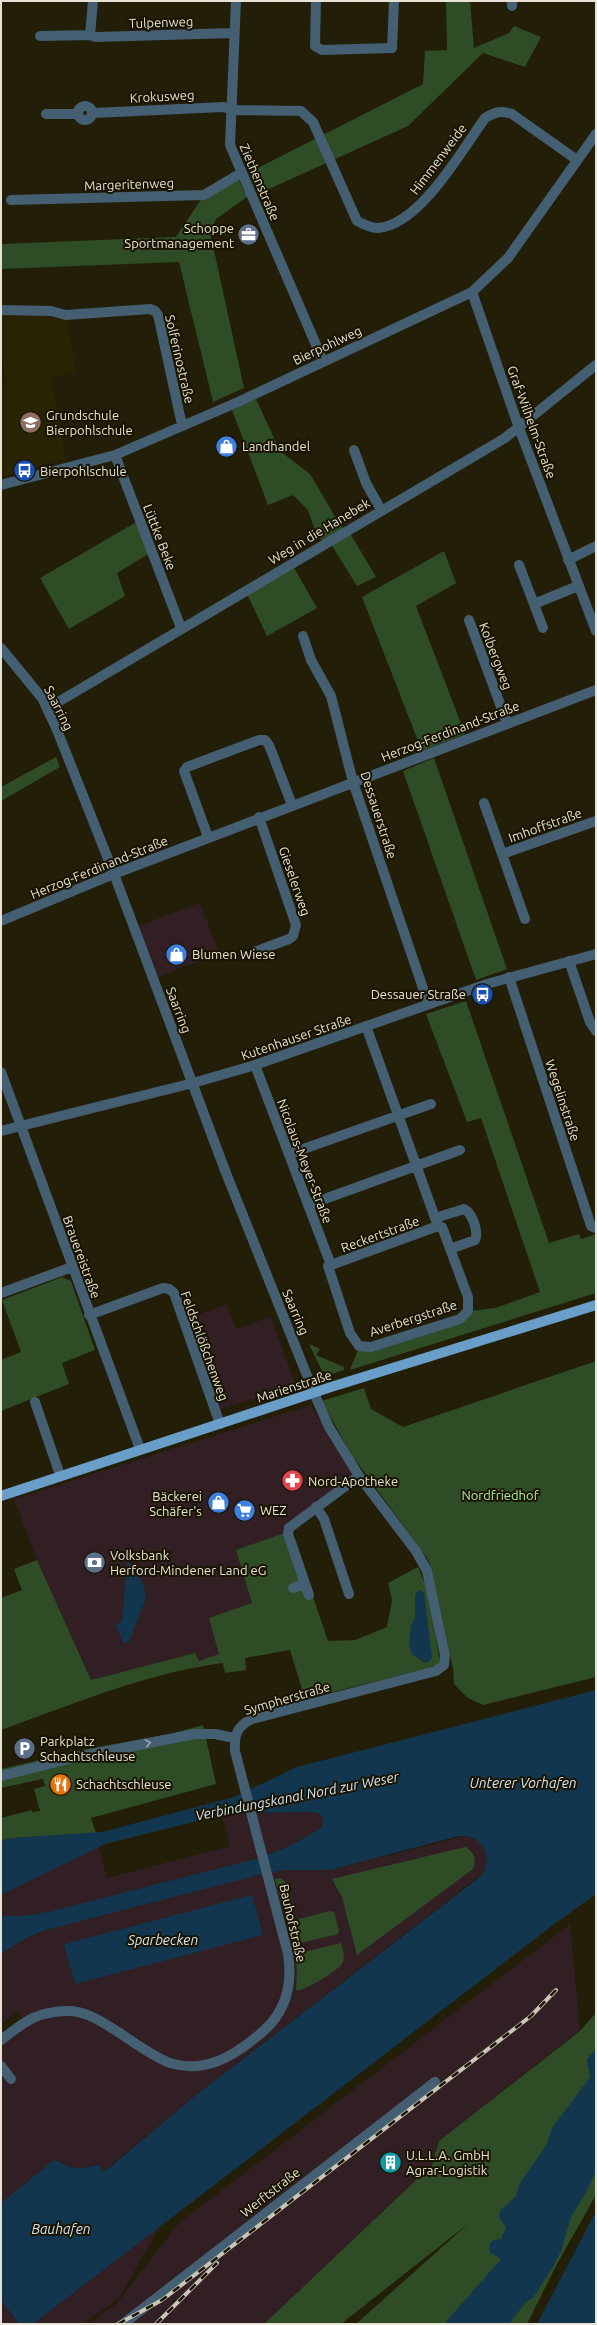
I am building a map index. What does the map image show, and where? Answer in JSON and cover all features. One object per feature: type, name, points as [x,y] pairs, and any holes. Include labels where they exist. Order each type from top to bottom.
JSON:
[{"type":"main road","name":"Marienstraße","points":[[1,1496],[60,1475],[314,1393],[596,1305]]},
{"type":"street","points":[[90,35],[93,1]]},
{"type":"street","name":"Ziethenstraße","points":[[236,1],[230,145],[323,361]]},
{"type":"street","points":[[316,1],[314,38],[315,46],[322,50],[392,48],[394,1]]},
{"type":"street","name":"Tulpenweg","points":[[40,36],[90,35],[96,37],[234,33]]},
{"type":"street","name":"Krokusweg","points":[[46,114],[78,114],[86,120],[91,118],[92,113],[224,107],[231,110]]},
{"type":"street","name":"Himmenweide","points":[[231,110],[301,111],[313,122],[358,221],[378,228],[400,220],[427,200],[485,118],[494,113],[503,111],[512,114],[577,160]]},
{"type":"street","name":"Bierpohlweg","points":[[1,485],[115,455],[238,402],[472,292],[508,258],[596,134]]},
{"type":"street","name":"Margeritenweg","points":[[12,200],[204,195],[241,173]]},
{"type":"street","name":"Graf-Wilhelm-Straße","points":[[472,292],[519,428],[596,631]]},
{"type":"street","name":"Solferinostraße","points":[[1,310],[51,311],[66,315],[150,310],[155,311],[158,315],[182,425]]},
{"type":"street","name":"Weg in die Hanebek","points":[[48,708],[519,428],[596,365]]},
{"type":"street","points":[[354,450],[366,483],[381,510]]},
{"type":"street","name":"Lüttke Beke","points":[[115,455],[181,628]]},
{"type":"street","points":[[568,560],[596,546]]},
{"type":"street","points":[[519,566],[544,628]]},
{"type":"street","points":[[534,604],[578,586]]},
{"type":"street","name":"Kolbergweg","points":[[469,620],[507,723]]},
{"type":"street","name":"Dessauerstraße","points":[[303,636],[311,660],[331,696],[354,782],[428,1003]]},
{"type":"street","name":"Saarring","points":[[1,648],[30,682],[48,708],[114,874],[226,1173],[329,1427],[358,1476],[416,1551],[427,1571],[443,1642],[444,1664]]},
{"type":"street","name":"Herzog-Ferdinand-Straße","points":[[1,921],[114,874],[259,817],[596,690]]},
{"type":"street","points":[[208,837],[184,771],[187,767],[245,745],[260,740],[265,740],[269,745],[292,805]]},
{"type":"street","points":[[484,803],[525,918]]},
{"type":"street","name":"Gieselerweg","points":[[254,952],[289,940],[293,936],[296,925],[259,817]]},
{"type":"street","name":"Imhoffstraße","points":[[502,854],[596,821]]},
{"type":"street","name":"Kutenhauser Straße","points":[[1,1130],[193,1083],[255,1065],[428,1003],[509,977],[596,954]]},
{"type":"street","points":[[569,961],[590,1022],[596,1031]]},
{"type":"street","name":"Wegelinstraße","points":[[509,977],[591,1226],[596,1228]]},
{"type":"street","points":[[366,1026],[436,1222]]},
{"type":"street","name":"Nicolaus-Meyer-Straße","points":[[255,1065],[331,1265]]},
{"type":"street","name":"Brauereistraße","points":[[1,1072],[89,1315],[140,1450]]},
{"type":"street","points":[[289,1154],[431,1104]]},
{"type":"street","points":[[308,1205],[460,1150]]},
{"type":"street","name":"Reckertstraße","points":[[331,1265],[436,1222],[459,1209],[464,1209],[470,1214],[476,1232],[475,1240],[450,1249]]},
{"type":"street","name":"Averbergstraße","points":[[331,1265],[328,1266],[352,1338],[359,1346],[371,1347],[465,1316],[469,1304],[468,1297],[442,1226],[436,1222]]},
{"type":"street","points":[[1,1293],[72,1267]]},
{"type":"street","name":"Feldschlößchenweg","points":[[89,1315],[163,1288],[169,1288],[174,1293],[220,1424]]},
{"type":"street","points":[[35,1402],[60,1475]]},
{"type":"street","points":[[309,1595],[288,1534],[289,1528],[358,1476]]},
{"type":"street","points":[[316,1507],[324,1519],[349,1594]]},
{"type":"street","points":[[293,1588],[304,1584]]},
{"type":"street","name":"Sympherstraße","points":[[234,1738],[240,1726],[252,1719],[430,1673],[444,1664]]},
{"type":"street","points":[[1,1776],[77,1757],[195,1734],[215,1734],[234,1738]]},
{"type":"street","name":"Bauhofstraße","points":[[1,2040],[27,2019],[45,2013],[73,2011],[91,2016],[168,2062],[184,2066],[215,2064],[231,2056],[271,2025],[278,2015],[288,1994],[291,1970],[243,1782],[234,1738]]},
{"type":"street","points":[[1,2066],[11,2079]]},
{"type":"street","name":"Werftstraße","points":[[122,2324],[435,2082]]},
{"type":"shaded area","name":"Grundschule Bierpohlschule","points":[[1,314],[49,314],[50,319],[68,319],[76,373],[51,377],[66,459],[1,477],[1,384],[6,383],[1,353]]},
{"type":"shaded area","points":[[200,903],[219,953],[158,977],[138,926]]},
{"type":"shaded area","points":[[227,1304],[236,1329],[271,1317],[295,1384],[293,1387],[220,1409],[187,1319]]},
{"type":"shaded area","points":[[311,1405],[357,1482],[291,1531],[252,1604],[220,1654],[199,1661],[195,1653],[91,1680],[37,1560],[14,1499]]},
{"type":"shaded area","points":[[314,1812],[323,1817],[321,1828],[287,1847],[247,1861],[251,1877],[284,1870],[330,1870],[466,1836],[477,1840],[484,1847],[486,1852],[486,1867],[481,1875],[196,2095],[103,2172],[99,2165],[96,2164],[84,2168],[75,2168],[54,2160],[1,2203],[1,2044],[26,2024],[18,2011],[1,2024],[1,1954],[26,1938],[56,1927],[52,1912],[23,1916],[1,1916],[1,1895],[98,1846],[107,1878],[230,1846],[222,1815],[230,1813]]},
{"type":"shaded area","points":[[570,1924],[580,2030],[439,2141],[432,2165],[264,2324],[89,2324],[117,2303],[179,2223]]},
{"type":"shaded area","points":[[160,2226],[119,2298],[83,2324],[33,2324]]},
{"type":"shaded area","points":[[1,2300],[19,2324],[1,2324]]},
{"type":"green space","points":[[446,1],[470,1],[474,48],[509,33],[514,26],[541,37],[525,67],[483,53],[408,126],[258,194],[248,173],[423,84],[425,51],[447,50]]},
{"type":"green space","points":[[238,178],[247,197],[216,219],[210,232],[244,388],[213,402],[179,262],[1,269],[1,244],[176,237],[200,201]]},
{"type":"green space","points":[[256,399],[280,451],[310,474],[340,525],[350,533],[376,577],[357,586],[331,544],[318,538],[308,510],[293,495],[268,505],[232,410]]},
{"type":"green space","points":[[138,521],[150,553],[117,573],[125,596],[69,629],[40,578]]},
{"type":"green space","points":[[444,551],[456,583],[416,606],[465,734],[422,751],[362,597]]},
{"type":"green space","points":[[293,566],[317,608],[267,636],[247,594]]},
{"type":"green space","points":[[56,757],[60,767],[1,801],[1,787]]},
{"type":"green space","points":[[434,758],[507,969],[476,980],[403,771]]},
{"type":"green space","points":[[466,1001],[549,1243],[579,1234],[581,1239],[596,1234],[596,1293],[350,1370],[359,1347],[471,1311],[495,1308],[540,1292],[481,1118],[467,1122],[426,1014]]},
{"type":"green space","points":[[62,1277],[71,1281],[95,1350],[62,1363],[69,1384],[1,1411],[1,1360],[21,1352],[2,1300]]},
{"type":"green space","points":[[309,1344],[320,1349],[316,1355],[344,1367],[344,1370],[332,1374],[322,1371]]},
{"type":"green space","name":"Nordfriedhof","points":[[596,1361],[596,1677],[483,1705],[468,1698],[454,1684],[453,1668],[432,1571],[427,1558],[351,1454],[322,1401],[364,1388],[371,1409],[403,1427]]},
{"type":"green space","points":[[291,1531],[328,1641],[355,1640],[387,1627],[392,1600],[388,1583],[418,1567],[428,1591],[440,1662],[437,1666],[305,1699],[290,1650],[245,1658],[246,1670],[225,1673],[223,1663],[166,1674],[110,1690],[1,1730],[1,1598],[22,1590],[14,1569],[37,1560],[91,1680],[195,1653],[199,1661],[219,1654],[209,1618],[252,1603],[236,1550]]},
{"type":"green space","points":[[203,1725],[216,1784],[91,1818],[96,1833],[12,1838],[1,1841],[1,1818],[32,1810],[32,1812],[40,1811],[34,1789],[45,1786],[43,1779],[1,1788],[1,1769],[86,1749],[170,1734]]},
{"type":"green space","points":[[465,1847],[471,1851],[474,1856],[475,1862],[473,1869],[357,1955],[342,1897],[332,1879]]},
{"type":"green space","points":[[281,1878],[285,1881],[290,1891],[296,1920],[329,1911],[334,1912],[339,1930],[338,1934],[293,1945],[275,1879]]},
{"type":"green space","points":[[341,1943],[344,1957],[342,1964],[319,1981],[305,1988],[296,1990],[297,1969],[295,1954]]},
{"type":"green space","points":[[596,2013],[596,2195],[557,2264],[527,2324],[356,2324],[469,2223],[341,2324],[264,2324],[432,2165],[439,2141],[580,2031]]},
{"type":"water","points":[[127,1559],[143,1584],[146,1598],[129,1642],[123,1643],[116,1625],[122,1621]]},
{"type":"water","points":[[419,1590],[424,1592],[432,1657],[429,1662],[425,1663],[412,1654],[409,1644],[411,1625],[415,1618],[415,1595]]},
{"type":"water","name":"Unterer Vorhafen","points":[[596,1690],[596,1894],[557,1922],[33,2324],[19,2324],[1,2300],[1,2203],[54,2160],[77,2168],[99,2165],[104,2172],[196,2095],[481,1876],[487,1861],[484,1848],[480,1843],[467,1836],[459,1836],[330,1870],[285,1870],[263,1874],[46,1930],[26,1938],[1,1954],[1,1916],[23,1916],[48,1912],[259,1858],[287,1847],[318,1830],[322,1827],[323,1820],[321,1815],[314,1812],[230,1813],[105,1844],[1,1895],[1,1841],[12,1838],[102,1832],[234,1797],[297,1767]]},
{"type":"water","name":"Sparbecken","points":[[252,1895],[263,1935],[75,1984],[64,1944]]},
{"type":"water","points":[[596,2049],[596,2171],[586,2193],[571,2217],[561,2251],[554,2265],[533,2298],[526,2302],[509,2324],[444,2324],[501,2259],[490,2252],[489,2245],[493,2240],[501,2239],[506,2227],[499,2218],[500,2211],[516,2196],[520,2183],[547,2144],[552,2128],[590,2077],[587,2059]]},
{"type":"water","points":[[596,2211],[596,2324],[537,2324]]},
{"type":"railway","points":[[118,2324],[162,2300],[531,2016],[556,1990]]},
{"type":"railway","points":[[156,2324],[217,2263]]},
{"type":"place","name":"Schoppe Sportmanagement","points":[[249,235]]},
{"type":"place","name":"Grundschule Bierpohlschule","points":[[30,422]]},
{"type":"place","name":"Landhandel","points":[[227,446]]},
{"type":"place","name":"Bierpohlschule","points":[[24,471]]},
{"type":"place","name":"Blumen Wiese","points":[[176,954]]},
{"type":"place","name":"Dessauer Straße","points":[[482,994]]},
{"type":"place","name":"Nord-Apotheke","points":[[292,1481]]},
{"type":"place","name":"Bäckerei Schäfer's","points":[[218,1503]]},
{"type":"place","name":"WEZ","points":[[245,1510]]},
{"type":"place","name":"Volksbank Herford-Mindener Land eG","points":[[95,1562]]},
{"type":"place","name":"Parkplatz Schachtschleuse","points":[[25,1748]]},
{"type":"place","name":"Schachtschleuse","points":[[61,1784]]},
{"type":"place","name":"U.L.L.A. GmbH Agrar-Logistik","points":[[390,2162]]},
{"type":"water label","name":"Verbindungskanal Nord zur Weser","points":[[297,1796]]},
{"type":"water label","name":"Bauhafen","points":[[61,2229]]}]
